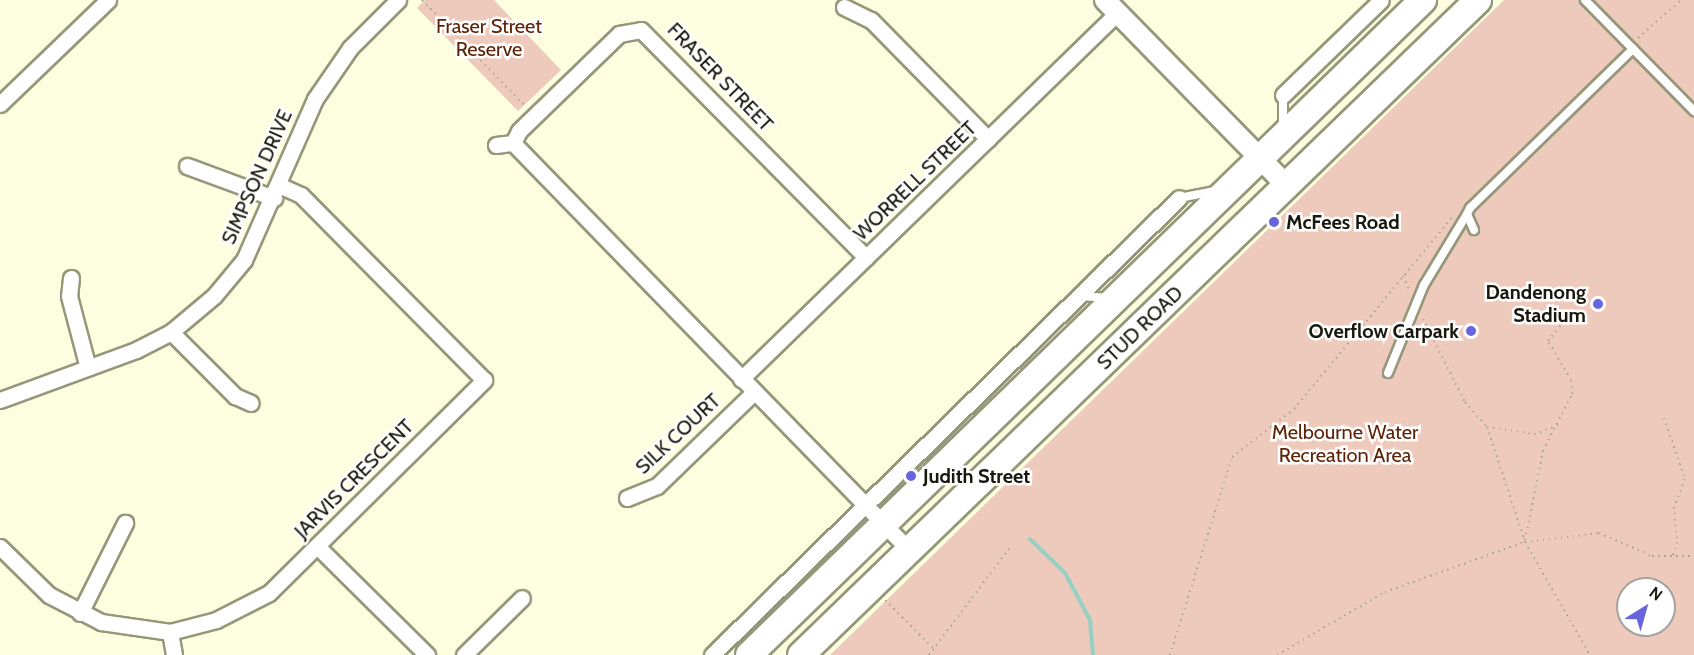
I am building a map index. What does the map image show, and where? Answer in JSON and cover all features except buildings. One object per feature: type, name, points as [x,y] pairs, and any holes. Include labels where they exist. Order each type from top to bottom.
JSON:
[{"type":"highway","name":"STUD ROAD","points":[[749,655],[1423,0]]},
{"type":"highway","name":"STUD ROAD","points":[[801,655],[1478,0]]},
{"type":"street","points":[[0,104],[108,0]]},
{"type":"street","name":"SIMPSON DRIVE","points":[[0,400],[88,368],[171,332],[214,296],[244,260],[277,192],[315,99],[350,48],[398,0]]},
{"type":"street","points":[[1283,95],[1381,0]]},
{"type":"street","points":[[1111,7],[1287,186]]},
{"type":"street","name":"WORRELL STREET","points":[[741,378],[988,139],[1111,7]]},
{"type":"street","points":[[844,8],[871,20],[988,139]]},
{"type":"street","name":"FRASER STREET","points":[[513,143],[534,116],[619,33],[641,30],[866,257]]},
{"type":"street","points":[[496,145],[513,143],[910,551]]},
{"type":"street","points":[[187,166],[277,192]]},
{"type":"street","name":"JARVIS CRESCENT","points":[[0,547],[49,595],[80,613],[120,627],[170,632],[252,604],[317,546],[484,380],[301,195],[277,192]]},
{"type":"street","points":[[712,655],[1179,198]]},
{"type":"street","points":[[71,278],[69,296],[88,368]]},
{"type":"street","points":[[171,332],[235,396],[251,403]]},
{"type":"street","name":"SILK COURT","points":[[627,498],[657,486],[754,392]]},
{"type":"street","points":[[80,613],[125,523]]},
{"type":"street","points":[[317,546],[427,655]]},
{"type":"street","points":[[464,655],[522,598]]},
{"type":"street","points":[[170,632],[174,655]]},
{"type":"lane","points":[[1585,0],[1694,111]]},
{"type":"lane","points":[[1388,373],[1416,304],[1449,236],[1467,214],[1631,47]]},
{"type":"lane","points":[[1283,95],[1283,135]]},
{"type":"lane","points":[[1179,198],[1228,189]]},
{"type":"lane","points":[[1467,214],[1474,230]]},
{"type":"lane","points":[[1080,296],[1115,299]]},
{"type":"path","points":[[422,0],[534,116]]},
{"type":"path","points":[[1631,47],[1681,0]]},
{"type":"path","points":[[1170,655],[1232,458],[1294,409],[1453,216],[1467,214]]},
{"type":"path","points":[[1403,276],[1465,402],[1486,427],[1525,542],[1590,655]]},
{"type":"path","points":[[1525,542],[1543,451],[1572,394],[1548,341],[1566,319]]},
{"type":"path","points":[[1664,418],[1685,479],[1674,507],[1677,542],[1672,559]]},
{"type":"path","points":[[1486,427],[1536,434],[1558,425]]},
{"type":"path","points":[[1277,655],[1385,592],[1525,542],[1599,533],[1672,559],[1694,556]]},
{"type":"path","points":[[929,655],[1011,546]]},
{"type":"path","points":[[872,587],[934,650]]},
{"type":"green space","name":"Fraser Street Reserve","points":[[425,0],[494,0],[561,70],[518,111],[417,8]]},
{"type":"green space","name":"Melbourne Water Recreation Area","points":[[1504,0],[1694,0],[1694,655],[830,655]]},
{"type":"waterway","points":[[1030,539],[1065,573],[1090,620],[1093,655]]},
{"type":"place","name":"McFees Road","points":[[1274,222]]},
{"type":"place","name":"Dandenong Stadium","points":[[1598,304]]},
{"type":"place","name":"Overflow Carpark","points":[[1471,331]]},
{"type":"place","name":"Judith Street","points":[[911,476]]}]
